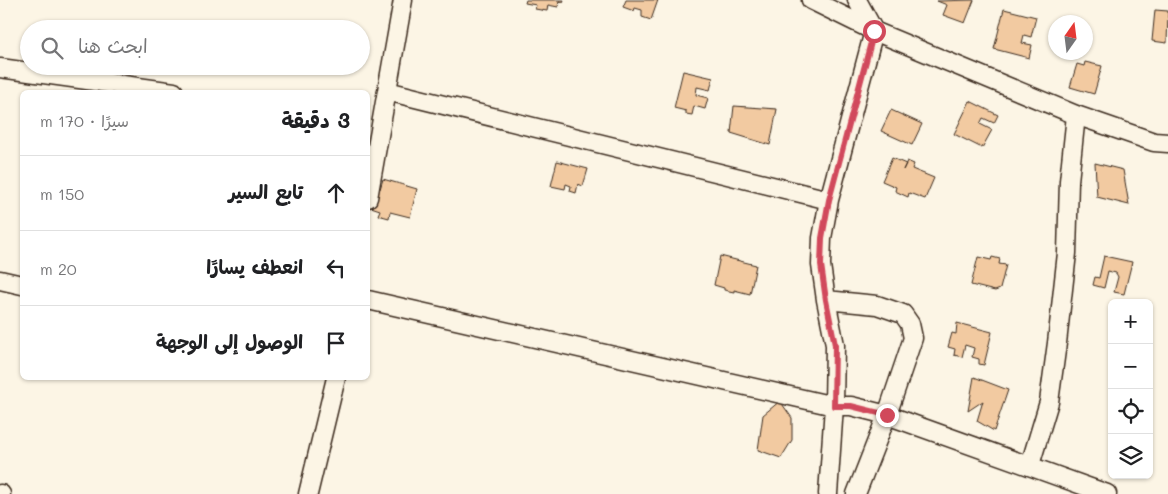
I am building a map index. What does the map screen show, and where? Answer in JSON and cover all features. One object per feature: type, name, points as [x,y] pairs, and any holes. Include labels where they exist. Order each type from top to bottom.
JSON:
[{"type":"street","points":[[370,172],[374,121],[387,92],[404,0]]},
{"type":"street","points":[[812,0],[874,31],[1076,115],[1154,142],[1168,143]]},
{"type":"street","points":[[828,494],[834,406],[835,345],[821,265],[822,238],[829,200],[874,31],[857,0]]},
{"type":"street","points":[[0,68],[20,71]]},
{"type":"street","points":[[51,75],[160,90]]},
{"type":"street","points":[[387,92],[829,200]]},
{"type":"street","points":[[1030,465],[1049,402],[1057,342],[1067,253],[1069,181],[1076,115]]},
{"type":"street","points":[[0,280],[20,285]]},
{"type":"street","points":[[370,300],[834,406],[851,406],[887,415],[1107,494]]},
{"type":"street","points":[[826,300],[877,305],[903,314],[910,324],[913,338],[887,415],[856,494]]},
{"type":"street","points":[[308,494],[336,380]]},
{"type":"building","points":[[526,0],[564,0],[563,2],[559,1],[558,7],[548,5],[547,11],[535,9],[536,5],[525,3]]},
{"type":"building","points":[[626,0],[658,0],[651,20],[642,17],[642,10],[635,8],[634,11],[623,7]]},
{"type":"building","points":[[974,0],[965,23],[943,15],[947,5],[937,1]]},
{"type":"building","points":[[1004,9],[1036,17],[1031,37],[1024,35],[1022,43],[1032,45],[1029,58],[994,49]]},
{"type":"building","points":[[1155,10],[1168,11],[1167,43],[1152,41]]},
{"type":"building","points":[[1085,62],[1102,66],[1094,94],[1070,87],[1077,64],[1084,66]]},
{"type":"building","points":[[683,71],[713,78],[710,90],[697,87],[696,95],[708,98],[705,109],[694,106],[692,115],[686,114],[686,111],[674,108]]},
{"type":"building","points":[[970,101],[998,115],[994,123],[983,118],[980,124],[992,130],[982,148],[954,134]]},
{"type":"building","points":[[734,106],[777,109],[770,145],[731,133]]},
{"type":"building","points":[[891,110],[922,124],[912,145],[881,131]]},
{"type":"building","points":[[892,158],[906,164],[907,161],[914,164],[912,169],[934,178],[925,199],[909,193],[908,197],[895,191],[896,187],[882,181]]},
{"type":"building","points":[[557,161],[588,169],[583,186],[578,184],[576,193],[570,191],[571,186],[566,184],[565,189],[551,186]]},
{"type":"building","points":[[1095,163],[1123,170],[1129,205],[1097,197]]},
{"type":"building","points":[[383,179],[417,189],[410,217],[390,212],[389,218],[378,215],[380,210],[371,207],[376,188],[380,189]]},
{"type":"building","points":[[720,256],[756,265],[750,294],[734,290],[734,292],[724,290],[724,288],[714,285]]},
{"type":"building","points":[[1104,256],[1132,262],[1124,294],[1114,292],[1118,277],[1116,273],[1108,271],[1104,288],[1093,285],[1095,277],[1099,278]]},
{"type":"building","points":[[978,257],[991,260],[992,257],[1000,259],[999,264],[1006,265],[1000,289],[995,291],[971,285]]},
{"type":"building","points":[[957,323],[992,332],[984,365],[979,364],[979,359],[972,357],[974,348],[965,345],[962,357],[954,355],[955,349],[948,347],[952,333],[956,334]]},
{"type":"building","points":[[974,377],[1008,390],[994,431],[977,421],[983,401],[968,411]]},
{"type":"building","points":[[780,401],[792,418],[792,440],[781,458],[758,450],[763,415]]},
{"type":"route","points":[[874,31],[829,200],[822,238],[821,265],[835,345],[834,406],[851,406],[887,415]]}]
